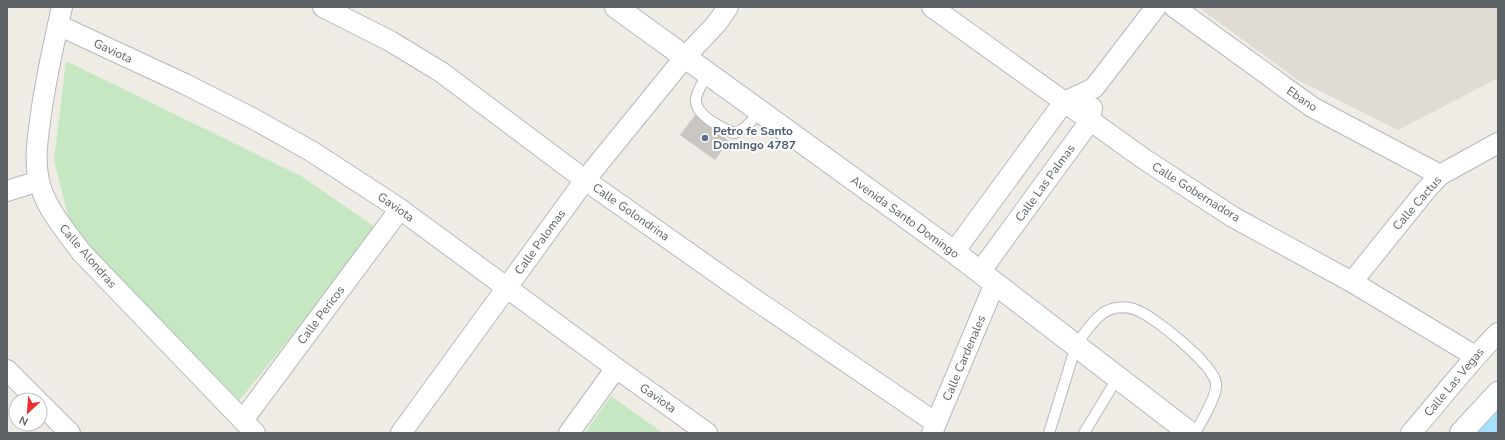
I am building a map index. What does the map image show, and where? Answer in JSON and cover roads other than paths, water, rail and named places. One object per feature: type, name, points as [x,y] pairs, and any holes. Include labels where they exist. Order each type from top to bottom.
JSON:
[{"type":"main road","name":"Avenida Santo Domingo","points":[[616,7],[954,252],[1118,377],[1184,431]]},
{"type":"main road","points":[[1461,432],[1498,393]]},
{"type":"street","name":"Calle Golondrina","points":[[323,7],[390,41],[441,72],[585,180],[934,428]]},
{"type":"street","name":"Calle Palomas","points":[[401,433],[585,180],[685,57],[717,23],[728,7]]},
{"type":"street","name":"Calle Gobernadora","points":[[932,7],[1144,159],[1233,217],[1352,282],[1475,356]]},
{"type":"street","points":[[954,252],[1064,102],[1094,88],[1156,7]]},
{"type":"street","name":"Ebano","points":[[1174,7],[1312,107],[1440,175]]},
{"type":"street","name":"Calle Alondras","points":[[60,16],[45,87],[38,136],[37,160],[39,181],[47,202],[82,253],[249,427]]},
{"type":"street","name":"Gaviota","points":[[60,16],[311,151],[400,209],[506,288],[707,433]]},
{"type":"street","name":"Calle Las Palmas","points":[[988,278],[1090,120],[1094,88]]},
{"type":"street","name":"Calle Cactus","points":[[1352,282],[1426,190],[1440,175],[1498,143]]},
{"type":"street","points":[[7,191],[39,181]]},
{"type":"street","name":"Calle Pericos","points":[[249,427],[400,209]]},
{"type":"street","name":"Calle Cardenales","points":[[934,428],[988,278]]},
{"type":"street","name":"Calle Las Vegas","points":[[1411,433],[1475,356],[1498,333]]},
{"type":"street","points":[[570,433],[616,368]]},
{"type":"street","points":[[7,370],[29,392]]},
{"type":"street","points":[[48,411],[70,433]]},
{"type":"lane","points":[[708,73],[696,97],[696,105],[700,113],[733,134],[746,127],[760,111]]},
{"type":"lane","points":[[1049,433],[1077,346],[1095,320],[1104,312],[1115,307],[1134,309],[1142,312],[1168,330],[1201,359],[1214,377],[1216,385],[1214,395],[1184,431]]},
{"type":"lane","points":[[1084,433],[1118,377]]},
{"type":"water","points":[[1498,393],[1498,433],[1468,433]]},
{"type":"place","name":"Petro fe Santo Domingo 4787","points":[[705,138]]}]
